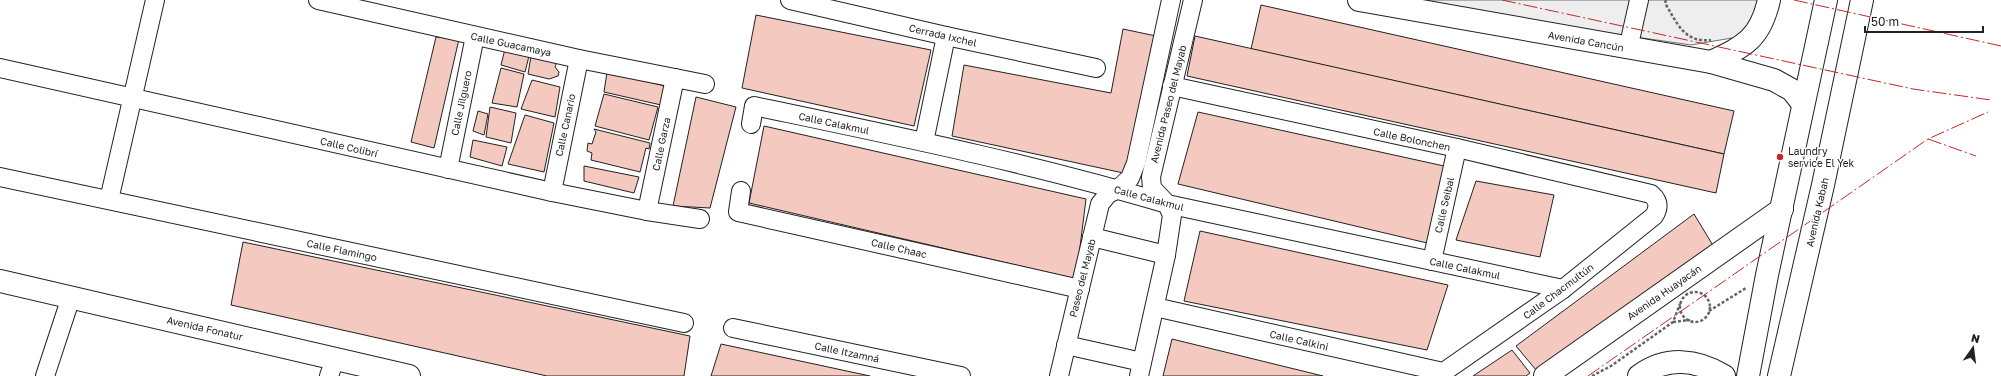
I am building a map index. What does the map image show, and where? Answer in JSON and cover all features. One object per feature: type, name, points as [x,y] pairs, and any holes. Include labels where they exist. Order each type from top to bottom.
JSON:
[{"type":"main road","name":"Avenida Cancún","points":[[1358,0],[1628,49],[1711,62],[1774,80],[1792,90],[1803,104]]},
{"type":"main road","points":[[1711,62],[1744,45],[1755,34],[1762,24],[1769,0]]},
{"type":"main road","points":[[1748,376],[1767,276],[1826,0]]},
{"type":"main road","name":"Avenida Kabah","points":[[1779,376],[1823,185],[1862,0]]},
{"type":"main road","name":"Avenida Huayacán","points":[[1545,376],[1782,208]]},
{"type":"main road","name":"Avenida Fonatur","points":[[0,281],[71,297],[332,367],[409,376]]},
{"type":"main road","points":[[1639,376],[1663,364],[1691,361],[1714,370],[1724,376]]},
{"type":"street","points":[[108,200],[155,0]]},
{"type":"street","name":"Calle Guacamaya","points":[[318,0],[579,59],[705,84]]},
{"type":"street","name":"Cerrada Ixchel","points":[[790,0],[946,36],[1096,68]]},
{"type":"street","name":"Avenida Paseo del Mayab","points":[[1118,189],[1130,178],[1136,163],[1171,0]]},
{"type":"street","name":"Avenida Paseo del Mayab","points":[[1167,204],[1152,188],[1150,177],[1193,0]]},
{"type":"street","points":[[1628,49],[1638,0]]},
{"type":"street","name":"Calle Jilguero","points":[[448,169],[475,36]]},
{"type":"street","points":[[924,142],[946,36]]},
{"type":"street","name":"Calle Canario","points":[[552,192],[579,59]]},
{"type":"street","name":"Calle Colibrí","points":[[0,68],[132,99],[552,192],[647,211],[700,219]]},
{"type":"street","name":"Calle Garza","points":[[647,211],[675,78]]},
{"type":"street","name":"Calle Bolonchen","points":[[1172,86],[1457,148],[1651,194]]},
{"type":"street","name":"Calle Calakmul","points":[[751,124],[754,106],[924,142],[1118,189],[1167,204],[1563,289]]},
{"type":"street","name":"Calle Seibal","points":[[1432,261],[1457,148]]},
{"type":"street","name":"Calle Flamingo","points":[[0,177],[684,323]]},
{"type":"street","name":"Paseo del Mayab","points":[[1059,376],[1100,204],[1108,194],[1118,189]]},
{"type":"street","name":"Calle Chaac","points":[[741,191],[738,212],[1080,289]]},
{"type":"street","name":"Calle Chacmultún","points":[[1440,374],[1563,289],[1654,216],[1657,211],[1658,204],[1656,198],[1651,194]]},
{"type":"street","points":[[1066,345],[1140,369],[1166,255],[1172,215],[1167,204]]},
{"type":"street","points":[[1092,237],[1166,255]]},
{"type":"street","points":[[45,376],[71,297]]},
{"type":"street","name":"Calle Calkini","points":[[1155,307],[1440,374]]},
{"type":"street","name":"Calle Itzamná","points":[[733,328],[961,376]]},
{"type":"path","points":[[1666,0],[1665,3],[1686,36],[1706,40],[1717,39]]},
{"type":"path","points":[[1592,376],[1611,366],[1673,322],[1703,319],[1709,311],[1767,276]]},
{"type":"path","points":[[1673,322],[1685,296],[1694,292],[1703,294],[1709,302],[1709,311]]},
{"type":"path","points":[[1680,304],[1681,312],[1690,320]]},
{"type":"shaded area","points":[[1381,0],[1766,0],[1755,34],[1691,45]]},
{"type":"building","points":[[1261,5],[1734,111],[1724,154],[1251,49]]},
{"type":"building","points":[[756,15],[931,50],[914,126],[742,88]]},
{"type":"building","points":[[1123,29],[1156,36],[1128,174],[952,136],[964,65],[1111,93]]},
{"type":"building","points":[[1195,36],[1724,154],[1716,193],[1187,76]]},
{"type":"building","points":[[436,37],[459,39],[434,148],[411,142]]},
{"type":"building","points":[[505,49],[529,56],[525,72],[501,65]]},
{"type":"building","points":[[531,56],[557,62],[555,67],[559,72],[558,76],[549,79],[528,74]]},
{"type":"building","points":[[501,68],[524,74],[517,107],[492,103]]},
{"type":"building","points":[[607,72],[665,86],[661,105],[604,92]]},
{"type":"building","points":[[532,80],[560,87],[555,117],[521,109]]},
{"type":"building","points":[[604,94],[658,107],[649,140],[595,126]]},
{"type":"building","points":[[696,97],[736,107],[710,208],[673,206]]},
{"type":"building","points":[[490,107],[516,113],[511,143],[486,137]]},
{"type":"building","points":[[478,111],[488,114],[484,135],[473,131]]},
{"type":"building","points":[[1198,112],[1444,166],[1427,243],[1178,184]]},
{"type":"building","points":[[525,115],[554,123],[544,172],[508,164]]},
{"type":"building","points":[[764,126],[1086,199],[1076,279],[749,203]]},
{"type":"building","points":[[594,129],[650,143],[649,149],[646,148],[640,172],[591,160],[592,153],[587,151],[588,143],[592,144],[596,132]]},
{"type":"building","points":[[473,140],[507,147],[502,166],[470,157]]},
{"type":"building","points":[[584,166],[639,177],[634,193],[584,181]]},
{"type":"building","points":[[1476,181],[1554,195],[1540,257],[1456,240]]},
{"type":"building","points":[[1694,214],[1714,247],[1536,370],[1516,346]]},
{"type":"building","points":[[1200,231],[1448,285],[1427,350],[1184,301]]},
{"type":"building","points":[[243,242],[690,336],[684,376],[547,376],[231,305]]},
{"type":"building","points":[[1172,339],[1323,376],[1163,376]]},
{"type":"building","points":[[721,344],[870,376],[711,376]]},
{"type":"building","points":[[1512,350],[1530,373],[1526,376],[1473,376]]},
{"type":"power","points":[[1502,0],[1913,89],[1991,100]]},
{"type":"power","points":[[1794,0],[2001,46]]},
{"type":"power","points":[[1588,376],[1928,139],[1988,112]]},
{"type":"power","points":[[1928,139],[1976,156]]},
{"type":"place","name":"Laundry service El Yek","points":[[1780,157]]}]
